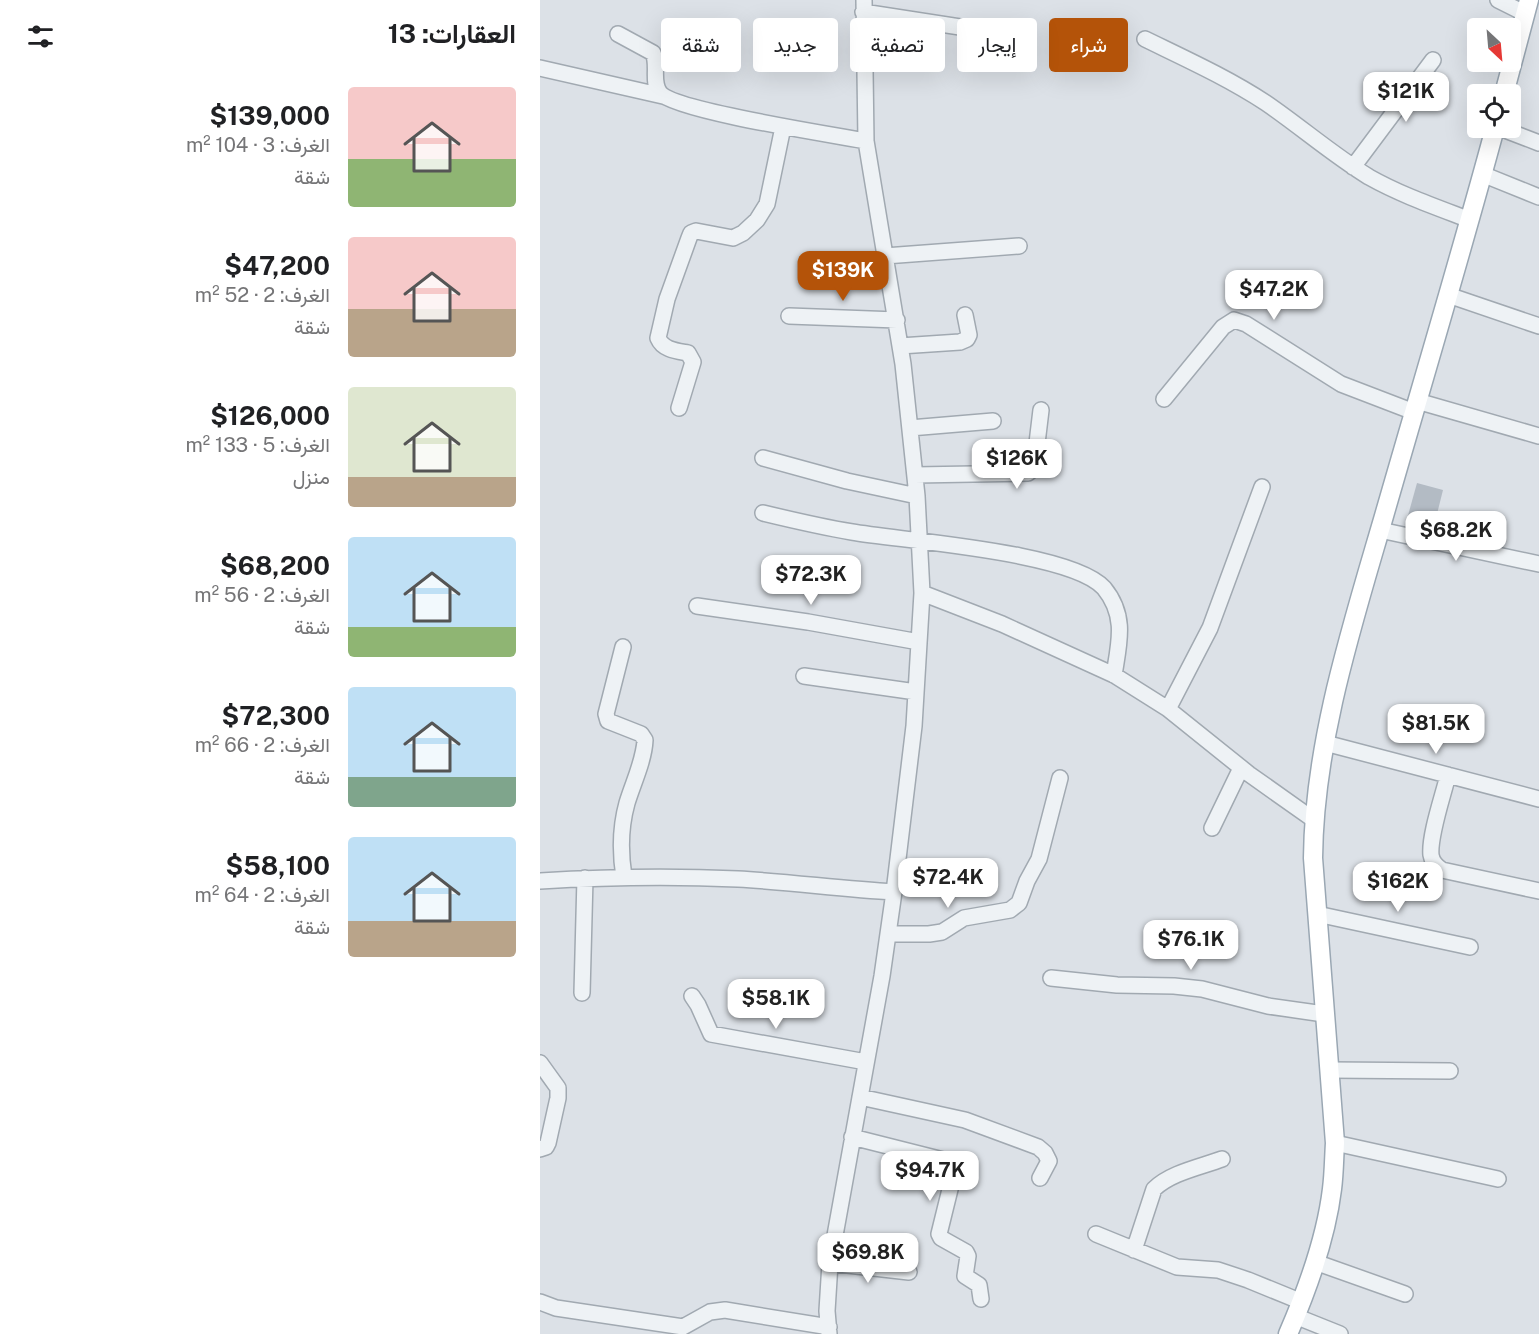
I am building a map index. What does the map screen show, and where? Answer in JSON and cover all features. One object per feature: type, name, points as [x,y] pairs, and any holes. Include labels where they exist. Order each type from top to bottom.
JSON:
[{"type":"main road","points":[[1507,84],[1528,7]]},
{"type":"main road","points":[[1288,1334],[1315,1262],[1332,1188],[1335,1143],[1313,858],[1314,820],[1325,743],[1340,676],[1380,530],[1470,220],[1491,138]]},
{"type":"street","points":[[1498,0],[1528,7]]},
{"type":"street","points":[[540,1302],[556,1308],[683,1327],[710,1312],[725,1310],[829,1331],[827,1311],[830,1263],[894,892],[910,761],[922,593],[917,496],[897,320],[866,141],[864,6],[957,26]]},
{"type":"street","points":[[618,34],[653,53],[656,63],[656,83],[663,96]]},
{"type":"street","points":[[1145,39],[1201,66],[1265,102],[1353,166],[1394,189],[1470,220]]},
{"type":"street","points":[[1353,166],[1433,60]]},
{"type":"street","points":[[540,68],[663,96],[783,127],[866,141]]},
{"type":"street","points":[[679,408],[693,362],[688,353],[667,348],[658,338],[667,299],[688,238],[696,231],[733,238],[743,233],[757,220],[767,204],[783,127]]},
{"type":"street","points":[[1521,136],[1539,143]]},
{"type":"street","points":[[1482,174],[1539,197]]},
{"type":"street","points":[[885,256],[1019,246]]},
{"type":"street","points":[[1448,295],[1539,326]]},
{"type":"street","points":[[900,346],[960,342],[967,339],[969,336],[965,315]]},
{"type":"street","points":[[789,316],[897,320]]},
{"type":"street","points":[[1164,399],[1223,327],[1234,320],[1246,324],[1341,384],[1416,406],[1539,436]]},
{"type":"street","points":[[915,475],[1028,473],[1034,468],[1041,410]]},
{"type":"street","points":[[910,428],[993,421]]},
{"type":"street","points":[[763,458],[847,481],[917,496]]},
{"type":"street","points":[[1168,709],[1210,628],[1263,487]]},
{"type":"street","points":[[763,513],[851,532],[975,547],[1049,563],[1091,577],[1104,589],[1116,608],[1121,628],[1114,675]]},
{"type":"street","points":[[1380,530],[1539,564]]},
{"type":"street","points":[[922,593],[1002,624],[1114,675],[1168,709],[1241,768],[1314,820]]},
{"type":"street","points":[[697,606],[808,622],[919,642]]},
{"type":"street","points":[[623,647],[606,714],[608,721],[641,734],[645,740],[626,804],[622,826],[620,846],[624,878]]},
{"type":"street","points":[[804,676],[916,692]]},
{"type":"street","points":[[1325,743],[1539,799]]},
{"type":"street","points":[[1212,828],[1241,768]]},
{"type":"street","points":[[1448,775],[1432,843],[1431,856],[1434,863],[1442,870],[1539,891]]},
{"type":"street","points":[[888,934],[942,932],[964,918],[1010,909],[1019,903],[1027,881],[1039,859],[1060,778]]},
{"type":"street","points":[[540,881],[585,878],[740,879],[894,892]]},
{"type":"street","points":[[582,993],[585,878]]},
{"type":"street","points":[[1317,914],[1470,947]]},
{"type":"street","points":[[1051,978],[1117,985],[1202,989],[1268,1006],[1324,1014]]},
{"type":"street","points":[[692,996],[711,1034],[866,1062]]},
{"type":"street","points":[[540,1063],[558,1088],[548,1143],[546,1147],[540,1149]]},
{"type":"street","points":[[1330,1070],[1450,1071]]},
{"type":"street","points":[[860,1097],[965,1120],[1038,1148],[1045,1153],[1049,1161],[1040,1178]]},
{"type":"street","points":[[852,1137],[951,1162],[954,1165],[955,1169],[939,1234],[941,1238],[966,1252],[968,1256],[965,1276],[979,1285],[981,1299]]},
{"type":"street","points":[[1335,1143],[1498,1179]]},
{"type":"street","points":[[1134,1250],[1154,1190],[1159,1184],[1222,1159]]},
{"type":"street","points":[[1096,1234],[1177,1267],[1206,1269],[1230,1274],[1299,1309],[1340,1334]]},
{"type":"street","points":[[1315,1262],[1405,1294]]},
{"type":"street","points":[[830,1263],[909,1272]]},
{"type":"building","points":[[1417,483],[1443,490],[1434,526],[1407,519]]}]
